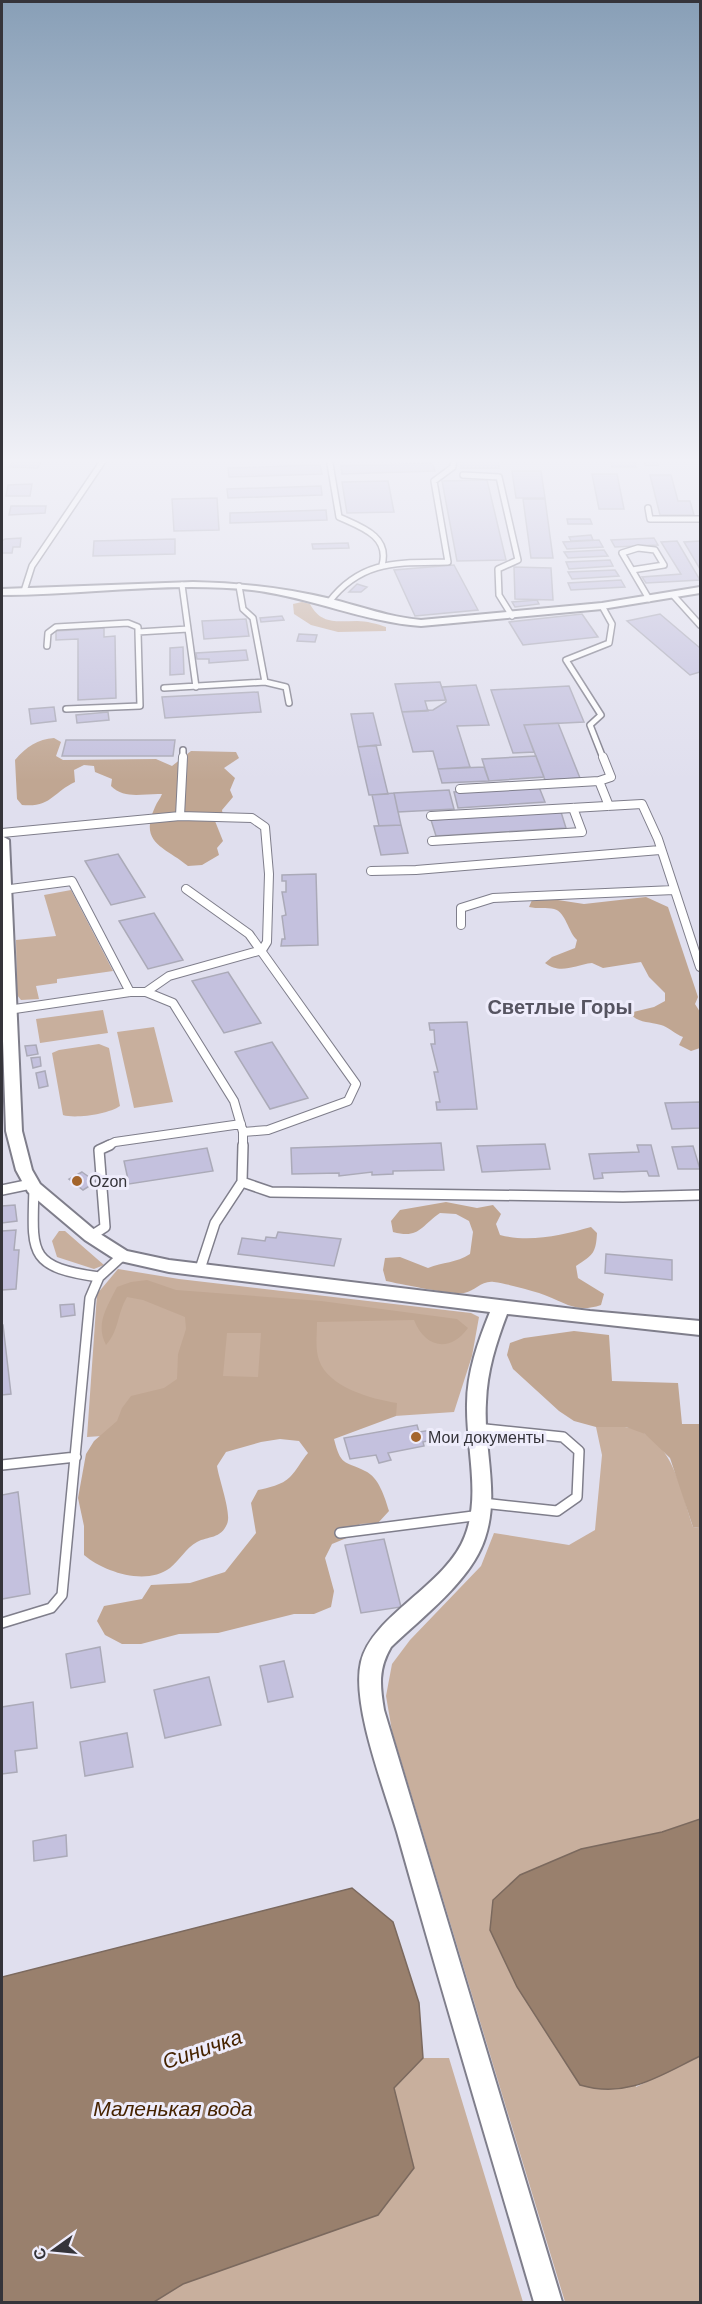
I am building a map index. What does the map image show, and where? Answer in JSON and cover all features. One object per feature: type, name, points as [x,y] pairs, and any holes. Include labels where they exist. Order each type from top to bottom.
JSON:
[{"type":"street","points":[[2,592],[182,585],[239,586],[329,602],[407,623],[442,623],[602,606],[700,590]]},
{"type":"street","points":[[2,840],[8,1010],[6,1087],[14,1131],[24,1170],[32,1186],[91,1236],[132,1260],[501,1307],[700,1328]]},
{"type":"street","points":[[501,1307],[483,1354],[476,1402],[482,1509],[475,1539],[454,1573],[383,1641],[372,1660],[369,1683],[373,1710],[401,1808],[548,2302]]},
{"type":"lane","points":[[24,591],[32,566]]},
{"type":"lane","points":[[329,602],[343,582],[363,570],[380,566]]},
{"type":"lane","points":[[506,566],[498,569],[499,595],[512,616]]},
{"type":"lane","points":[[629,566],[649,599]]},
{"type":"lane","points":[[632,570],[663,566]]},
{"type":"lane","points":[[182,585],[195,687]]},
{"type":"lane","points":[[239,586],[243,609],[253,618],[265,682]]},
{"type":"lane","points":[[673,594],[700,625]]},
{"type":"lane","points":[[460,789],[598,781],[611,777],[590,725],[601,715],[566,660],[609,643],[612,624],[602,606]]},
{"type":"lane","points":[[47,646],[48,633],[56,627],[128,623],[138,627],[140,706],[66,709]]},
{"type":"lane","points":[[138,632],[188,629]]},
{"type":"lane","points":[[164,688],[265,682],[286,687],[289,703]]},
{"type":"lane","points":[[180,816],[183,750]]},
{"type":"lane","points":[[598,781],[609,806]]},
{"type":"lane","points":[[431,816],[642,804],[700,967]]},
{"type":"lane","points":[[432,841],[582,832],[573,808]]},
{"type":"lane","points":[[2,833],[180,816],[252,818],[265,827],[268,874],[267,942],[262,950],[169,976],[146,992]]},
{"type":"lane","points":[[371,870],[416,870],[660,850]]},
{"type":"lane","points":[[3,891],[72,881],[130,992]]},
{"type":"lane","points":[[91,1236],[105,1227],[106,1219],[99,1150],[115,1142],[242,1128],[268,1130],[348,1101],[356,1084],[249,934],[186,889]]},
{"type":"lane","points":[[461,925],[461,908],[493,898],[674,890]]},
{"type":"lane","points":[[8,1010],[130,992],[146,992],[173,1003],[234,1101],[242,1128],[242,1182],[215,1222],[200,1269]]},
{"type":"lane","points":[[242,1182],[271,1192],[623,1197],[700,1195]]},
{"type":"lane","points":[[2,1190],[32,1186],[33,1244],[42,1262],[66,1274],[99,1277]]},
{"type":"lane","points":[[2,1623],[51,1608],[62,1594],[90,1298],[99,1277],[122,1256]]},
{"type":"lane","points":[[340,1533],[482,1509],[557,1511],[577,1497],[579,1451],[563,1437],[476,1428]]},
{"type":"lane","points":[[2,1465],[76,1456]]},
{"type":"shaded area","points":[[302,602],[310,604],[314,611],[324,619],[372,623],[386,627],[386,631],[338,632],[311,625],[294,614],[293,604]]},
{"type":"shaded area","points":[[54,738],[61,742],[56,756],[63,760],[156,759],[172,766],[191,751],[236,752],[239,758],[224,768],[235,778],[230,790],[233,797],[222,810],[223,816],[215,821],[223,841],[217,848],[219,855],[202,865],[188,866],[163,849],[152,837],[150,829],[151,819],[162,794],[122,793],[111,786],[112,779],[95,772],[94,766],[84,765],[74,770],[75,782],[46,802],[22,805],[17,799],[15,760],[33,744]]},
{"type":"shaded area","points":[[71,890],[113,971],[57,979],[57,983],[36,986],[39,999],[21,1000],[17,995],[16,940],[56,936],[44,895]]},
{"type":"shaded area","points":[[646,897],[668,907],[698,997],[695,1004],[700,1012],[700,1048],[691,1051],[679,1045],[683,1037],[663,1026],[641,1021],[629,1013],[654,1007],[665,1001],[665,993],[649,977],[641,962],[603,968],[592,963],[562,969],[551,967],[545,963],[552,957],[575,948],[577,940],[558,911],[551,908],[529,907],[532,900],[545,898],[584,904]]},
{"type":"shaded area","points":[[103,1010],[108,1033],[40,1043],[36,1019]]},
{"type":"shaded area","points":[[154,1027],[173,1102],[134,1108],[117,1032]]},
{"type":"shaded area","points":[[99,1044],[109,1048],[120,1106],[92,1115],[63,1115],[52,1053]]},
{"type":"shaded area","points":[[446,1202],[477,1208],[493,1205],[501,1214],[496,1224],[500,1235],[511,1237],[546,1237],[591,1227],[597,1233],[596,1245],[590,1256],[576,1266],[578,1278],[604,1294],[601,1305],[576,1307],[539,1293],[494,1282],[486,1283],[468,1292],[458,1293],[386,1281],[383,1270],[385,1258],[400,1257],[428,1268],[470,1254],[473,1232],[469,1221],[456,1214],[440,1213],[414,1233],[393,1232],[391,1221],[400,1210]]},
{"type":"shaded area","points":[[59,1231],[65,1231],[104,1265],[94,1269],[57,1257],[52,1241]]},
{"type":"shaded area","points":[[118,1269],[179,1279],[471,1313],[479,1317],[472,1356],[454,1412],[87,1437],[97,1294]]},
{"type":"shaded area","points":[[147,1280],[176,1290],[321,1301],[457,1319],[468,1328],[454,1341],[438,1344],[425,1337],[414,1320],[317,1322],[319,1360],[331,1378],[363,1395],[397,1403],[396,1416],[334,1439],[344,1461],[374,1478],[381,1488],[389,1511],[378,1523],[360,1524],[349,1537],[332,1544],[325,1558],[334,1591],[331,1607],[314,1614],[294,1614],[218,1633],[179,1634],[141,1644],[122,1644],[105,1635],[97,1621],[104,1606],[142,1599],[151,1585],[190,1583],[225,1572],[256,1533],[251,1503],[258,1490],[287,1480],[308,1453],[299,1441],[280,1439],[226,1452],[217,1466],[228,1513],[227,1524],[218,1535],[193,1545],[170,1568],[160,1573],[149,1576],[125,1575],[102,1567],[84,1555],[84,1526],[78,1498],[86,1454],[94,1441],[117,1421],[122,1408],[131,1396],[164,1388],[177,1379],[178,1354],[186,1329],[185,1317],[143,1300],[127,1297],[113,1334],[106,1345],[102,1323],[106,1309],[117,1287]],"holes":[[[227,1333],[261,1333],[258,1377],[223,1376]]]},
{"type":"shaded area","points":[[574,1331],[609,1335],[612,1381],[678,1383],[682,1424],[700,1424],[700,1528],[693,1527],[670,1458],[645,1434],[626,1427],[596,1427],[574,1421],[559,1411],[513,1369],[507,1355],[510,1343],[524,1338]]},
{"type":"shaded area","points":[[596,1427],[625,1427],[641,1432],[654,1440],[664,1452],[679,1481],[693,1527],[700,1528],[700,1819],[662,1832],[636,2087],[700,2056],[700,2302],[565,2302],[392,1731],[386,1696],[392,1664],[410,1640],[481,1566],[494,1533],[569,1545],[595,1530],[602,1455]]},
{"type":"shaded area","points":[[423,2058],[449,2058],[523,2302],[154,2302],[183,2284],[414,2168],[394,2088]]},
{"type":"water","points":[[700,1819],[700,2056],[656,2078],[628,2087],[597,2089],[580,2085],[517,1987],[490,1930],[493,1900],[520,1875],[581,1849],[662,1832]]},
{"type":"water","name":"Маленькая вода","points":[[352,1888],[393,1922],[419,2003],[423,2058],[394,2088],[414,2168],[378,2215],[183,2284],[154,2302],[2,2302],[2,1977]]},
{"type":"building","points":[[454,566],[478,610],[415,616],[394,570]]},
{"type":"building","points":[[568,566],[613,566],[569,569]]},
{"type":"building","points":[[676,566],[691,566],[700,580],[646,583],[642,577],[681,574]]},
{"type":"building","points":[[514,567],[551,568],[553,600],[515,599]]},
{"type":"building","points":[[615,570],[619,576],[572,579],[568,572]]},
{"type":"building","points":[[621,580],[625,587],[571,590],[568,583]]},
{"type":"building","points":[[357,584],[367,587],[361,592],[349,592]]},
{"type":"building","points":[[537,600],[539,604],[515,607],[512,602]]},
{"type":"building","points":[[582,614],[598,637],[523,645],[509,622]]},
{"type":"building","points":[[660,614],[700,648],[700,672],[690,675],[627,621]]},
{"type":"building","points":[[282,616],[284,620],[261,622],[260,618]]},
{"type":"building","points":[[246,619],[249,636],[204,639],[202,621]]},
{"type":"building","points":[[104,628],[104,637],[115,636],[116,698],[78,700],[78,639],[56,640],[56,631]]},
{"type":"building","points":[[299,634],[317,635],[315,642],[297,641]]},
{"type":"building","points":[[183,647],[184,674],[170,675],[170,648]]},
{"type":"building","points":[[246,650],[248,660],[209,663],[209,659],[197,659],[196,653]]},
{"type":"building","points":[[440,682],[446,700],[425,701],[428,711],[402,712],[395,684]]},
{"type":"building","points":[[476,685],[489,725],[457,726],[470,767],[438,769],[433,751],[413,752],[402,712],[433,710],[446,702],[442,687]]},
{"type":"building","points":[[569,686],[584,722],[524,725],[534,752],[513,753],[491,690]]},
{"type":"building","points":[[258,692],[261,712],[165,718],[162,697]]},
{"type":"building","points":[[54,707],[56,721],[31,724],[29,709]]},
{"type":"building","points":[[108,712],[109,720],[77,723],[76,715]]},
{"type":"building","points":[[373,713],[381,745],[358,747],[351,714]]},
{"type":"building","points":[[558,723],[580,778],[545,780],[524,725]]},
{"type":"building","points":[[66,740],[175,740],[173,756],[62,756]]},
{"type":"building","points":[[376,745],[388,794],[369,795],[358,747]]},
{"type":"building","points":[[536,756],[544,777],[489,781],[482,759]]},
{"type":"building","points":[[484,767],[489,781],[442,783],[438,769]]},
{"type":"building","points":[[539,787],[545,802],[458,808],[454,792]]},
{"type":"building","points":[[449,790],[454,809],[398,812],[394,793]]},
{"type":"building","points":[[394,793],[401,825],[379,826],[372,795]]},
{"type":"building","points":[[561,812],[566,828],[436,836],[431,820]]},
{"type":"building","points":[[401,825],[408,853],[381,855],[374,826]]},
{"type":"building","points":[[118,854],[145,897],[111,905],[85,861]]},
{"type":"building","points":[[316,874],[318,945],[281,946],[282,939],[285,939],[282,916],[286,915],[282,892],[286,892],[286,881],[282,881],[282,875]]},
{"type":"building","points":[[154,913],[183,960],[148,969],[119,921]]},
{"type":"building","points":[[228,972],[261,1023],[224,1033],[192,981]]},
{"type":"building","points":[[467,1022],[477,1109],[437,1110],[436,1102],[440,1102],[434,1072],[438,1072],[431,1044],[435,1044],[434,1030],[430,1030],[429,1023]]},
{"type":"building","points":[[272,1042],[308,1098],[270,1109],[235,1052]]},
{"type":"building","points":[[36,1045],[38,1054],[27,1056],[25,1046]]},
{"type":"building","points":[[40,1057],[41,1066],[33,1068],[31,1058]]},
{"type":"building","points":[[45,1071],[48,1086],[39,1088],[36,1073]]},
{"type":"building","points":[[700,1102],[700,1128],[672,1129],[665,1103]]},
{"type":"building","points":[[441,1143],[444,1170],[393,1171],[393,1174],[372,1175],[372,1172],[339,1176],[339,1173],[292,1174],[291,1148]]},
{"type":"building","points":[[545,1144],[550,1169],[482,1172],[477,1146]]},
{"type":"building","points":[[637,1145],[651,1145],[659,1176],[649,1176],[647,1171],[602,1173],[603,1178],[594,1179],[589,1154],[639,1152]]},
{"type":"building","points":[[693,1146],[700,1169],[678,1169],[672,1147]]},
{"type":"building","points":[[207,1148],[213,1171],[129,1184],[124,1161]]},
{"type":"building","points":[[82,1172],[96,1182],[83,1190],[69,1179]]},
{"type":"building","points":[[15,1205],[17,1221],[2,1223],[2,1206]]},
{"type":"building","points":[[16,1230],[14,1250],[19,1250],[16,1289],[2,1290],[2,1231]]},
{"type":"building","points":[[278,1232],[341,1239],[334,1266],[238,1254],[242,1238],[265,1241],[266,1237],[276,1238]]},
{"type":"building","points":[[606,1254],[672,1260],[672,1280],[605,1273]]},
{"type":"building","points":[[74,1304],[75,1315],[61,1317],[60,1305]]},
{"type":"building","points":[[2,1325],[11,1394],[2,1395]]},
{"type":"building","points":[[417,1425],[419,1432],[432,1430],[435,1439],[423,1442],[424,1446],[388,1453],[391,1460],[379,1463],[376,1455],[350,1459],[344,1438]]},
{"type":"building","points":[[18,1492],[30,1594],[2,1599],[2,1495]]},
{"type":"building","points":[[384,1539],[401,1607],[361,1613],[345,1545]]},
{"type":"building","points":[[100,1647],[105,1682],[71,1688],[66,1654]]},
{"type":"building","points":[[284,1661],[293,1697],[268,1702],[260,1666]]},
{"type":"building","points":[[209,1677],[221,1725],[165,1738],[154,1690]]},
{"type":"building","points":[[33,1702],[37,1748],[15,1751],[17,1772],[2,1774],[2,1707]]},
{"type":"building","points":[[127,1733],[133,1767],[85,1776],[80,1742]]},
{"type":"building","points":[[66,1835],[67,1856],[34,1861],[33,1841]]},
{"type":"place","name":"Ozon","points":[[77,1181]]},
{"type":"place","name":"Мои документы","points":[[416,1437]]},
{"type":"district","name":"Светлые Горы","points":[[560,1007]]},
{"type":"water label","name":"Синичка","points":[[202,2049]]}]
